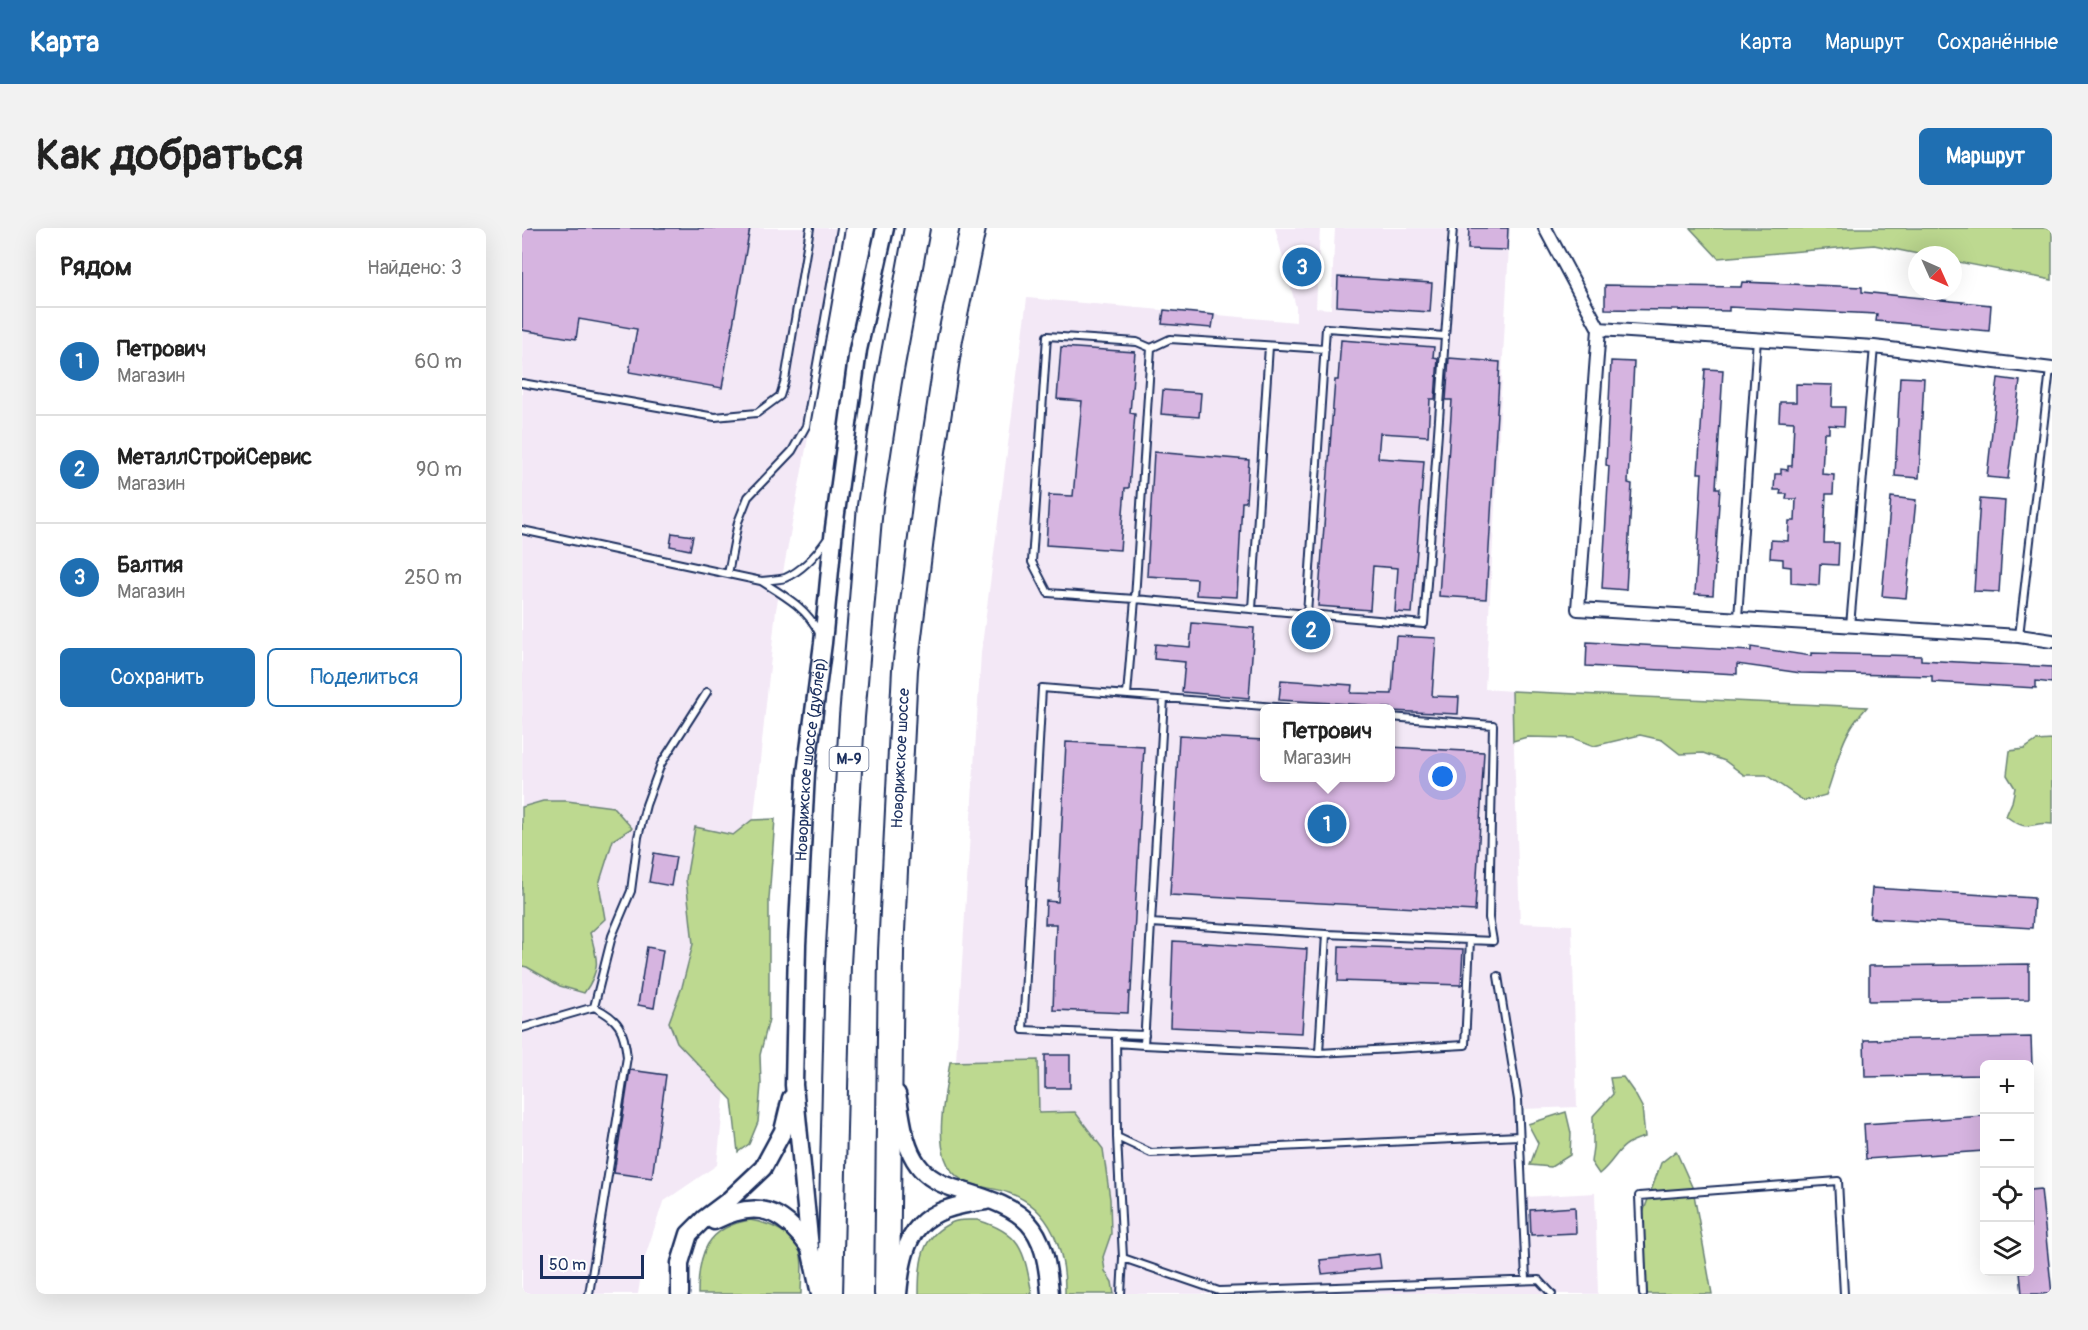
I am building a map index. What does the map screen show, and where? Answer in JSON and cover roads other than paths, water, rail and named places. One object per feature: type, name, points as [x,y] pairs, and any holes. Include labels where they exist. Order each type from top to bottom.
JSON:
[{"type":"highway","name":"М-9","points":[[830,1294],[838,964],[852,717],[870,506],[889,381],[917,228]]},
{"type":"highway","name":"Новорижское шоссе","points":[[887,1294],[891,951],[905,669],[926,497],[950,339],[973,228]]},
{"type":"street","name":"Новорижское шоссе (дублёр)","points":[[820,1294],[810,1248],[794,1084],[797,945],[806,773],[823,643],[834,528],[858,350],[885,228]]},
{"type":"street","points":[[1545,228],[1599,329],[1578,609],[2019,636],[2052,641]]},
{"type":"street","points":[[1599,329],[1874,347],[2051,369]]},
{"type":"street","points":[[891,1063],[908,1143],[918,1166],[930,1177],[949,1188],[1011,1208],[1025,1219],[1038,1234],[1047,1258],[1050,1294]]},
{"type":"street","points":[[680,1294],[680,1263],[689,1234],[704,1219],[729,1201],[763,1168],[783,1131],[794,1084]]},
{"type":"street","points":[[898,1294],[900,1269],[907,1245],[916,1229],[930,1216],[946,1208],[989,1200]]},
{"type":"street","points":[[680,1263],[712,1222],[730,1213],[752,1208],[769,1210],[786,1220],[797,1230],[810,1248]]},
{"type":"lane","points":[[522,383],[715,417],[757,413],[780,396],[785,380],[810,228]]},
{"type":"lane","points":[[728,574],[738,522],[748,497],[792,451],[806,426],[841,228]]},
{"type":"lane","points":[[1325,349],[1170,339],[1151,348],[1137,342],[1047,336],[1032,562],[1047,593],[1424,624],[1453,228]]},
{"type":"lane","points":[[1307,614],[1326,328],[1445,336]]},
{"type":"lane","points":[[1738,619],[1757,338]]},
{"type":"lane","points":[[1252,609],[1269,346]]},
{"type":"lane","points":[[1850,626],[1874,347]]},
{"type":"lane","points":[[1127,695],[1151,348]]},
{"type":"lane","points":[[2019,636],[2051,369]]},
{"type":"lane","points":[[760,581],[783,578],[803,567],[820,549],[834,528]]},
{"type":"lane","points":[[522,530],[760,581],[795,602],[813,620],[823,643]]},
{"type":"lane","points":[[1145,1035],[1023,1030],[1042,688],[1260,706]]},
{"type":"lane","points":[[594,1007],[612,936],[631,891],[638,837],[646,805],[662,764],[707,692]]},
{"type":"lane","points":[[1144,1045],[1164,698]]},
{"type":"lane","points":[[1151,923],[1493,941],[1489,918],[1493,725],[1395,717]]},
{"type":"lane","points":[[1319,1053],[1326,933]]},
{"type":"lane","points":[[1116,1043],[1319,1053],[1465,1045],[1470,940]]},
{"type":"lane","points":[[1498,976],[1518,1101],[1526,1280]]},
{"type":"lane","points":[[522,1028],[594,1007],[608,1014],[619,1025],[625,1037],[627,1057],[589,1294]]},
{"type":"lane","points":[[1116,1034],[1117,1137],[1123,1258],[1121,1294]]},
{"type":"lane","points":[[1117,1137],[1150,1154],[1519,1136]]},
{"type":"lane","points":[[1643,1294],[1639,1197],[1838,1181],[1844,1294]]},
{"type":"lane","points":[[1123,1258],[1219,1291],[1539,1280],[1552,1294]]},
{"type":"place","name":"Балтия","points":[[1302,267]]},
{"type":"place","name":"МеталлСтройСервис","points":[[1311,630]]},
{"type":"place","name":"Петрович","points":[[1327,824]]}]
